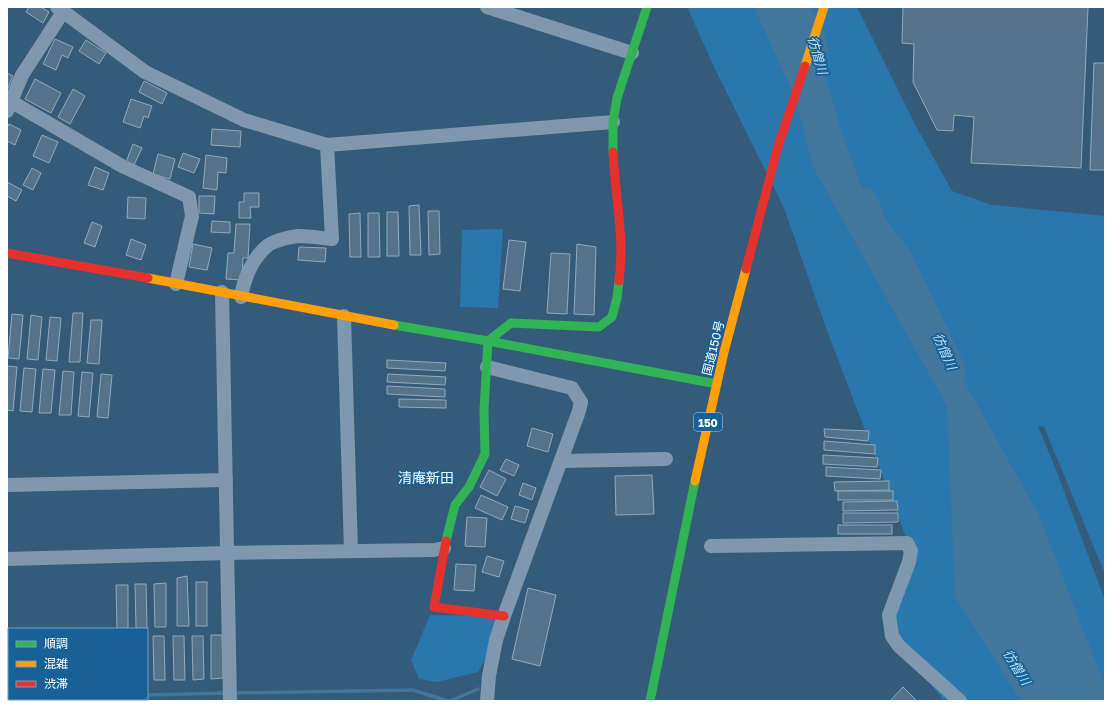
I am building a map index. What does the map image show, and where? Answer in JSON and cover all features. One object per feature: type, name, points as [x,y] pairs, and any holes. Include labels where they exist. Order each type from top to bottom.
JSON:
[{"type":"main road","points":[[504,616],[434,607],[444,548],[454,505],[468,487],[485,454],[484,410],[488,341],[511,323],[599,327],[612,317],[618,298],[621,268],[620,225],[612,154],[613,122],[617,98],[647,7]]},
{"type":"main road","name":"国道150号","points":[[650,701],[688,510],[724,352],[778,146],[824,7]]},
{"type":"main road","points":[[7,253],[717,384]]},
{"type":"street","points":[[487,7],[632,53]]},
{"type":"street","points":[[176,284],[192,216],[189,197],[122,166],[9,106],[22,75],[60,9],[145,72],[244,120],[327,145],[613,122]]},
{"type":"street","points":[[242,296],[244,284],[255,259],[266,246],[280,240],[298,236],[332,239],[327,145]]},
{"type":"street","points":[[222,292],[230,701]]},
{"type":"street","points":[[344,316],[351,551]]},
{"type":"street","points":[[487,367],[572,388],[581,402],[496,640],[489,676],[487,701]]},
{"type":"street","points":[[561,461],[666,459]]},
{"type":"street","points":[[7,485],[226,480]]},
{"type":"street","points":[[711,546],[906,543],[911,551],[909,562],[889,615],[892,636],[899,646],[960,701]]},
{"type":"street","points":[[7,559],[227,553],[434,550],[444,548]]},
{"type":"shaded area","points":[[687,7],[857,7],[917,128],[952,191],[992,205],[1105,216],[1105,574],[1044,427],[1038,426],[1105,600],[1105,701],[944,701],[892,636],[907,540],[826,328],[784,208],[716,71]]},
{"type":"shaded area","points":[[503,229],[498,308],[460,307],[462,230]]},
{"type":"shaded area","points":[[430,615],[504,616],[496,640],[478,672],[437,682],[419,679],[411,660]]},
{"type":"water","points":[[754,7],[795,7],[813,34],[845,143],[877,226],[1038,513],[1105,686],[1105,701],[1021,701],[955,597],[947,406],[813,167],[796,100]]},
{"type":"building","points":[[29,7],[41,7],[49,12],[43,23],[26,12]]},
{"type":"building","points":[[903,7],[1088,7],[1081,168],[971,163],[974,117],[954,115],[953,131],[937,130],[913,82],[914,44],[902,43]]},
{"type":"building","points":[[55,39],[73,47],[68,58],[62,55],[56,70],[43,64]]},
{"type":"building","points":[[86,40],[106,53],[99,64],[79,51]]},
{"type":"building","points":[[1094,63],[1105,63],[1105,170],[1090,170]]},
{"type":"building","points":[[7,73],[13,76],[7,90]]},
{"type":"building","points":[[35,79],[61,93],[51,113],[25,99]]},
{"type":"building","points":[[144,81],[167,93],[162,104],[139,92]]},
{"type":"building","points":[[73,89],[85,96],[70,124],[58,117]]},
{"type":"building","points":[[131,99],[152,106],[148,118],[144,116],[140,128],[123,122]]},
{"type":"building","points":[[9,124],[21,130],[15,145],[7,141],[7,128]]},
{"type":"building","points":[[212,129],[241,131],[240,147],[211,145]]},
{"type":"building","points":[[42,135],[58,142],[49,163],[33,156]]},
{"type":"building","points":[[133,144],[142,148],[134,165],[126,162]]},
{"type":"building","points":[[183,153],[200,159],[194,173],[178,167]]},
{"type":"building","points":[[158,154],[175,159],[170,179],[153,174]]},
{"type":"building","points":[[206,155],[227,158],[226,173],[218,172],[217,190],[203,188]]},
{"type":"building","points":[[95,167],[109,173],[103,190],[88,185]]},
{"type":"building","points":[[32,168],[41,173],[33,190],[23,185]]},
{"type":"building","points":[[7,182],[22,190],[16,201],[7,196]]},
{"type":"building","points":[[244,193],[259,193],[259,207],[250,207],[251,218],[239,218],[239,202],[244,202]]},
{"type":"building","points":[[199,196],[215,196],[214,214],[199,213]]},
{"type":"building","points":[[128,197],[146,198],[145,219],[127,218]]},
{"type":"building","points":[[419,205],[421,255],[410,255],[409,206]]},
{"type":"building","points":[[428,211],[439,211],[440,254],[429,255]]},
{"type":"building","points":[[387,212],[398,212],[399,256],[387,256]]},
{"type":"building","points":[[360,213],[361,257],[350,257],[349,214]]},
{"type":"building","points":[[368,213],[379,213],[380,257],[368,257]]},
{"type":"building","points":[[212,221],[230,222],[230,233],[211,232]]},
{"type":"building","points":[[92,222],[102,226],[95,247],[84,243]]},
{"type":"building","points":[[236,224],[250,224],[248,258],[243,258],[242,280],[226,279],[228,253],[234,253]]},
{"type":"building","points":[[131,239],[146,245],[141,260],[126,255]]},
{"type":"building","points":[[509,240],[526,242],[520,291],[503,289]]},
{"type":"building","points":[[193,244],[212,248],[207,270],[189,267]]},
{"type":"building","points":[[577,244],[596,247],[594,315],[574,314]]},
{"type":"building","points":[[299,247],[326,248],[325,262],[298,260]]},
{"type":"building","points":[[551,253],[570,254],[567,314],[547,313]]},
{"type":"building","points":[[73,313],[83,313],[80,362],[69,362]]},
{"type":"building","points":[[12,314],[23,315],[19,359],[8,358]]},
{"type":"building","points":[[31,315],[42,317],[38,360],[27,359]]},
{"type":"building","points":[[50,317],[61,318],[57,361],[46,360]]},
{"type":"building","points":[[91,320],[102,320],[99,364],[87,363]]},
{"type":"building","points":[[387,360],[446,363],[445,371],[387,368]]},
{"type":"building","points":[[7,366],[17,367],[13,411],[7,410]]},
{"type":"building","points":[[24,368],[36,369],[32,412],[20,411]]},
{"type":"building","points":[[43,369],[55,370],[51,413],[39,413]]},
{"type":"building","points":[[63,371],[74,372],[71,415],[59,415]]},
{"type":"building","points":[[82,372],[93,373],[89,417],[78,416]]},
{"type":"building","points":[[101,374],[112,375],[108,418],[97,417]]},
{"type":"building","points":[[388,374],[446,377],[445,385],[387,382]]},
{"type":"building","points":[[387,386],[445,389],[445,397],[387,394]]},
{"type":"building","points":[[399,399],[446,400],[446,408],[399,407]]},
{"type":"building","points":[[532,428],[553,434],[548,452],[527,446]]},
{"type":"building","points":[[824,429],[869,431],[868,441],[825,437]]},
{"type":"building","points":[[824,441],[875,445],[875,454],[824,450]]},
{"type":"building","points":[[823,455],[878,458],[877,467],[823,464]]},
{"type":"building","points":[[506,459],[519,465],[514,476],[500,470]]},
{"type":"building","points":[[826,467],[881,470],[880,479],[826,476]]},
{"type":"building","points":[[489,470],[506,479],[497,496],[480,487]]},
{"type":"building","points":[[652,475],[654,514],[616,515],[615,476]]},
{"type":"building","points":[[889,481],[889,490],[835,491],[834,482]]},
{"type":"building","points":[[523,483],[536,488],[532,500],[519,495]]},
{"type":"building","points":[[838,491],[893,491],[893,500],[838,500]]},
{"type":"building","points":[[481,495],[508,507],[502,520],[475,508]]},
{"type":"building","points":[[897,501],[898,510],[843,511],[843,502]]},
{"type":"building","points":[[515,506],[529,510],[525,523],[511,519]]},
{"type":"building","points":[[843,513],[898,513],[898,522],[843,523]]},
{"type":"building","points":[[467,517],[487,518],[485,547],[465,546]]},
{"type":"building","points":[[838,525],[892,525],[892,534],[838,534]]},
{"type":"building","points":[[487,556],[504,561],[499,577],[482,572]]},
{"type":"building","points":[[456,564],[476,565],[474,591],[454,590]]},
{"type":"building","points":[[187,576],[189,626],[177,626],[177,578]]},
{"type":"building","points":[[196,582],[207,582],[207,626],[196,626]]},
{"type":"building","points":[[166,583],[166,627],[155,627],[154,584]]},
{"type":"building","points":[[135,584],[146,584],[147,628],[136,628]]},
{"type":"building","points":[[116,585],[128,585],[128,628],[117,628]]},
{"type":"building","points":[[528,588],[556,595],[540,666],[512,659]]},
{"type":"building","points":[[211,635],[222,635],[223,678],[211,679]]},
{"type":"building","points":[[153,636],[164,636],[165,680],[154,680]]},
{"type":"building","points":[[173,636],[184,636],[185,680],[174,680]]},
{"type":"building","points":[[192,636],[203,636],[204,679],[193,680]]},
{"type":"building","points":[[903,687],[917,701],[890,701]]},
{"type":"waterway","name":"彷僧川","points":[[798,7],[813,34],[817,50]]},
{"type":"waterway","name":"彷僧川","points":[[866,199],[877,226],[902,259],[955,372]]},
{"type":"waterway","points":[[450,701],[478,689]]},
{"type":"waterway","points":[[233,693],[413,690],[448,701]]},
{"type":"waterway","points":[[148,695],[227,693]]},
{"type":"traffic: fast","points":[[613,152],[613,122],[617,98],[647,7]]},
{"type":"traffic: fast","points":[[446,541],[455,505],[469,487],[485,454],[484,410],[488,341],[511,323],[599,327],[612,317],[617,298],[619,281]]},
{"type":"traffic: fast","points":[[394,325],[717,384]]},
{"type":"traffic: fast","points":[[650,701],[695,481]]},
{"type":"traffic: slow","points":[[805,66],[824,7]]},
{"type":"traffic: slow","points":[[695,481],[724,352],[746,269]]},
{"type":"traffic: slow","points":[[148,278],[394,325]]},
{"type":"traffic: jam","points":[[746,269],[778,146],[805,66]]},
{"type":"traffic: jam","points":[[613,152],[621,249],[619,281]]},
{"type":"traffic: jam","points":[[7,253],[148,278]]},
{"type":"traffic: jam","points":[[446,541],[434,607],[504,616]]},
{"type":"district","name":"清庵新田","points":[[426,477]]}]
